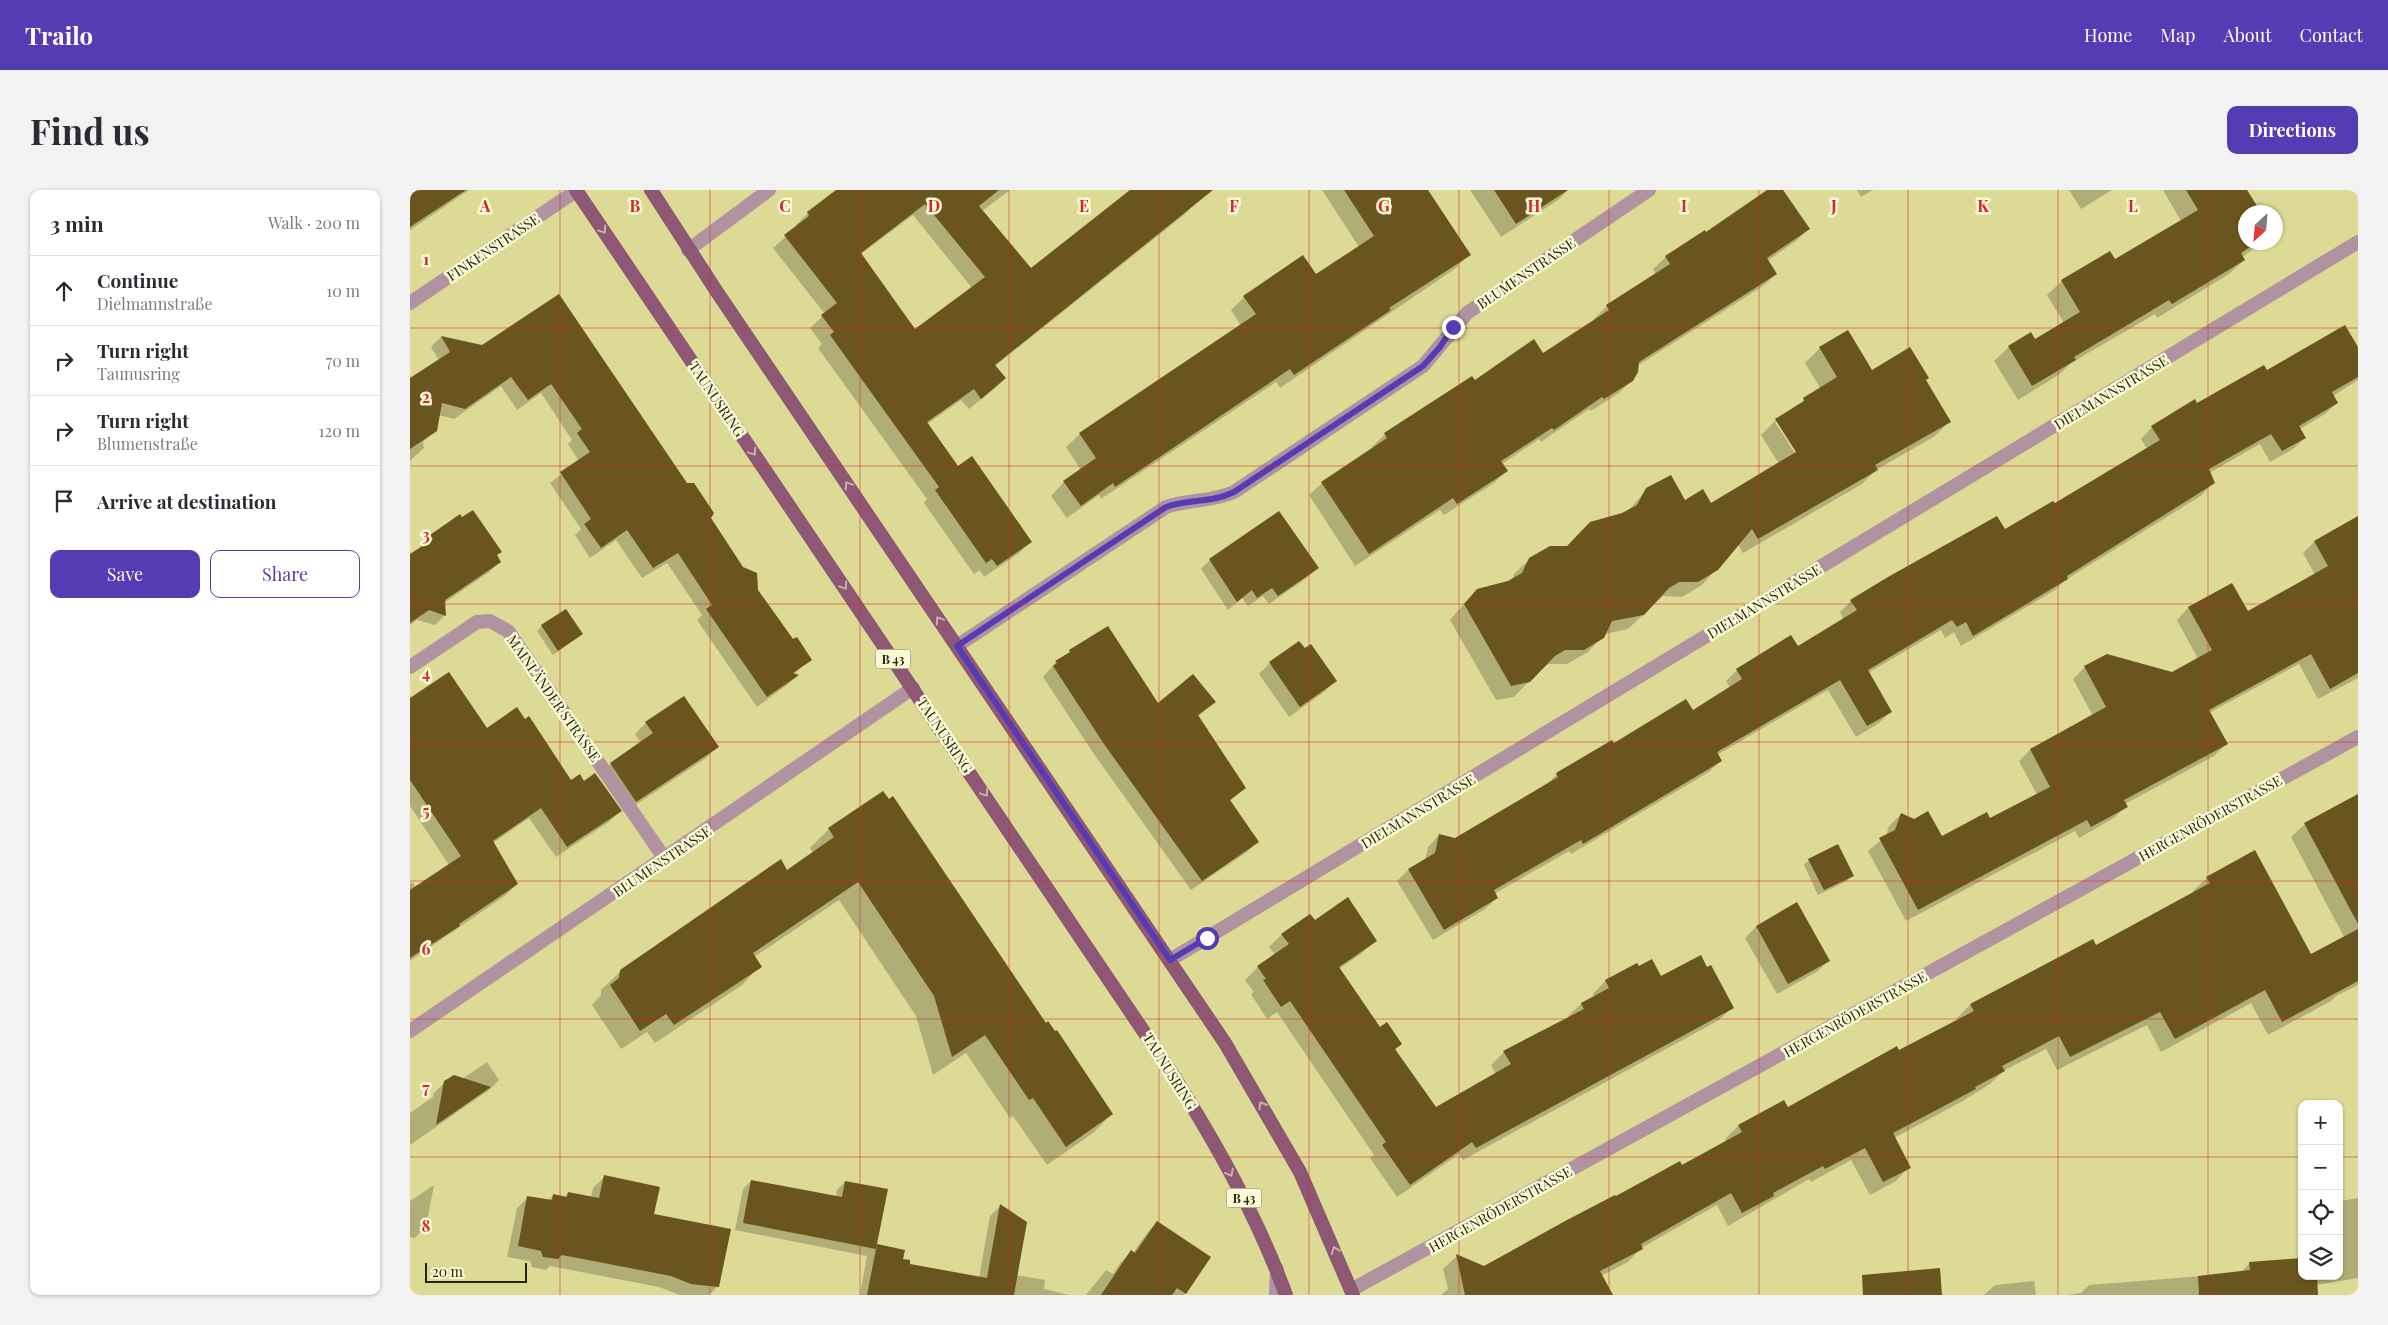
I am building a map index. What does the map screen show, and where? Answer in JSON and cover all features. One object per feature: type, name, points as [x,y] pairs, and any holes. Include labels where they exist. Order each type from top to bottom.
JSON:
[{"type":"main road","name":"TAUNUSRING","points":[[576,190],[1172,1072],[1207,1130],[1255,1220],[1286,1295]]},
{"type":"main road","points":[[651,190],[688,250],[1170,960],[1258,1098],[1300,1172],[1352,1293]]},
{"type":"street","name":"FINKENSTRASSE","points":[[410,303],[576,190]]},
{"type":"street","points":[[688,250],[769,190]]},
{"type":"street","name":"BLUMENSTRASSE","points":[[957,646],[1166,507],[1188,500],[1222,498],[1234,492],[1423,366],[1467,312],[1649,190]]},
{"type":"street","name":"DIELMANNSTRASSE","points":[[1170,960],[2358,242]]},
{"type":"street","name":"MAINLÄNDER STRASSE","points":[[410,667],[476,622],[490,621],[508,631],[665,860]]},
{"type":"street","name":"BLUMENSTRASSE","points":[[410,1031],[665,860],[913,688]]},
{"type":"street","name":"HERGENRÖDERSTRASSE","points":[[1352,1293],[2358,737]]},
{"type":"street","points":[[1276,1268],[1276,1295]]},
{"type":"building","points":[[410,190],[466,190],[410,227]]},
{"type":"building","points":[[836,190],[999,190],[979,206],[1031,268],[1130,190],[1213,190],[995,365],[1006,378],[981,399],[974,389],[927,422],[958,466],[972,456],[1032,542],[997,566],[992,559],[986,563],[935,490],[939,487],[830,335],[834,332],[821,315],[837,303],[784,235],[809,216],[807,212]],"holes":[[[925,204],[985,277],[915,329],[861,253]]]},
{"type":"building","points":[[1344,190],[1428,190],[1471,255],[1389,308],[1391,310],[1294,375],[1290,369],[1115,487],[1113,483],[1081,506],[1063,481],[1096,458],[1079,433],[1256,314],[1243,296],[1303,255],[1316,274],[1374,236]]},
{"type":"building","points":[[1494,190],[1568,190],[1516,224]]},
{"type":"building","points":[[1767,190],[1783,190],[1810,229],[1767,258],[1777,274],[1639,362],[1638,372],[1633,381],[1604,399],[1602,397],[1554,430],[1552,428],[1501,461],[1508,471],[1457,504],[1453,498],[1369,554],[1321,482],[1387,438],[1384,433],[1472,376],[1475,380],[1534,339],[1543,353],[1609,310],[1606,305],[1670,264],[1665,256],[1705,230],[1706,232]]},
{"type":"building","points":[[2186,190],[2247,190],[2257,205],[2238,205],[2238,250],[2246,250],[2241,253],[2245,260],[2172,304],[2169,300],[2074,357],[2076,360],[2032,386],[2008,346],[2031,332],[2035,339],[2080,312],[2061,280],[2110,251],[2115,259],[2198,210]]},
{"type":"building","points":[[559,294],[687,483],[694,483],[714,513],[711,518],[743,567],[757,573],[758,590],[793,639],[797,637],[812,660],[793,673],[799,675],[767,697],[706,609],[712,605],[678,553],[653,568],[627,530],[601,548],[584,524],[591,519],[560,472],[590,452],[577,433],[582,429],[551,384],[528,400],[511,377],[465,409],[442,403],[437,431],[410,449],[410,378],[450,352],[441,336],[482,345]]},
{"type":"building","points":[[2345,325],[2358,347],[2358,377],[2332,392],[2338,403],[2299,426],[2306,438],[2282,451],[2271,434],[2209,469],[2215,483],[2067,576],[2068,579],[1973,636],[1966,622],[1957,627],[1952,620],[1868,670],[1892,712],[1867,726],[1840,680],[1717,752],[1722,761],[1583,844],[1581,840],[1494,890],[1498,898],[1444,930],[1408,869],[1435,853],[1439,834],[1455,838],[1558,777],[1556,773],[1612,740],[1614,743],[1686,699],[1693,710],[1742,679],[1736,669],[1791,635],[1798,646],[1857,610],[1850,600],[1888,577],[1997,516],[2005,529],[2053,501],[2055,503],[2160,440],[2151,426],[2195,399],[2197,403],[2264,365],[2267,370]]},
{"type":"building","points":[[1848,330],[1872,370],[1910,347],[1929,378],[1926,380],[1951,422],[1875,465],[1878,470],[1758,539],[1752,529],[1718,570],[1698,582],[1679,582],[1669,588],[1644,615],[1612,621],[1604,638],[1584,650],[1565,650],[1555,656],[1530,682],[1511,686],[1464,604],[1477,589],[1508,581],[1522,573],[1529,558],[1550,546],[1567,546],[1590,522],[1622,513],[1637,505],[1646,488],[1671,475],[1685,500],[1703,489],[1711,503],[1796,452],[1775,419],[1804,401],[1803,398],[1837,377],[1819,347]]},
{"type":"building","points":[[473,510],[502,552],[497,555],[501,562],[445,600],[446,616],[429,610],[410,623],[410,554],[433,539],[430,535],[460,514],[462,517]]},
{"type":"building","points":[[1279,511],[1319,568],[1278,596],[1272,588],[1257,598],[1252,590],[1237,602],[1209,559]]},
{"type":"building","points":[[2358,516],[2358,673],[2330,689],[2311,654],[2209,710],[2228,744],[2124,800],[2128,807],[2091,827],[2087,820],[1918,910],[1879,838],[1895,830],[1901,813],[1914,819],[1928,811],[1942,836],[1987,812],[1990,818],[2050,787],[2030,749],[2106,707],[2084,666],[2107,654],[2172,672],[2212,650],[2188,607],[2232,583],[2248,611],[2328,566],[2314,541]]},
{"type":"building","points":[[566,609],[583,634],[558,651],[541,625]]},
{"type":"building","points":[[1108,626],[1158,703],[1193,674],[1216,702],[1198,715],[1246,788],[1230,800],[1259,842],[1202,881],[1104,744],[1053,666],[1057,663],[1055,661],[1070,652],[1069,650]]},
{"type":"building","points":[[1299,641],[1305,648],[1311,644],[1337,681],[1300,707],[1269,662]]},
{"type":"building","points":[[449,672],[487,728],[517,707],[525,719],[529,716],[571,780],[580,774],[584,781],[595,773],[622,811],[567,847],[541,808],[493,841],[518,884],[459,924],[460,926],[410,958],[410,890],[461,856],[410,780],[410,698]]},
{"type":"building","points":[[684,696],[719,747],[636,802],[610,763],[653,733],[645,722]]},
{"type":"building","points":[[883,791],[889,799],[893,796],[1046,1023],[1048,1021],[1055,1031],[1057,1030],[1113,1114],[1066,1147],[1033,1098],[1029,1100],[985,1035],[952,1057],[934,996],[858,882],[753,953],[762,967],[674,1025],[666,1014],[640,1031],[610,985],[619,978],[620,970],[781,859],[787,870],[834,837],[828,828]]},
{"type":"building","points":[[2358,794],[2358,924],[2304,823]]},
{"type":"building","points":[[1838,844],[1854,876],[1824,890],[1808,859]]},
{"type":"building","points":[[2255,850],[2311,954],[2358,929],[2358,981],[2282,1022],[2265,990],[2175,1039],[2160,1012],[2070,1057],[2059,1036],[2002,1066],[2005,1071],[1975,1087],[1976,1089],[1893,1133],[1911,1168],[1883,1182],[1865,1148],[1825,1169],[1823,1166],[1773,1193],[1774,1196],[1742,1213],[1731,1193],[1641,1244],[1643,1249],[1600,1271],[1613,1295],[1465,1295],[1456,1254],[1484,1266],[1680,1161],[1682,1165],[1742,1132],[1738,1125],[1784,1100],[1788,1107],[1897,1046],[1899,1050],[1974,1011],[1970,1004],[2093,939],[2096,945],[2210,883],[2206,877]]},
{"type":"building","points":[[1348,897],[1377,941],[1339,967],[1380,1027],[1387,1022],[1402,1044],[1395,1049],[1436,1107],[1511,1064],[1503,1051],[1584,1009],[1581,1003],[1609,988],[1605,980],[1637,963],[1639,966],[1652,959],[1661,976],[1701,955],[1707,967],[1711,965],[1734,1008],[1476,1148],[1472,1142],[1410,1185],[1382,1145],[1386,1142],[1290,1001],[1281,1007],[1263,980],[1266,979],[1257,966],[1289,944],[1281,934],[1310,914],[1315,920]]},
{"type":"building","points":[[1797,902],[1830,961],[1788,984],[1756,926]]},
{"type":"building","points":[[454,1075],[491,1087],[436,1125],[444,1081]]},
{"type":"building","points":[[604,1175],[660,1187],[654,1214],[731,1229],[719,1287],[691,1284],[671,1276],[562,1255],[558,1259],[543,1257],[541,1251],[518,1246],[527,1196],[552,1200],[553,1194],[567,1197],[568,1192],[599,1198]]},
{"type":"building","points":[[751,1180],[842,1197],[845,1181],[888,1189],[876,1249],[743,1223]]},
{"type":"building","points":[[1000,1204],[1027,1222],[1014,1295],[867,1295],[877,1244],[905,1250],[903,1259],[910,1260],[910,1264],[987,1278]]},
{"type":"building","points":[[1157,1221],[1211,1257],[1186,1294],[1177,1288],[1172,1295],[1101,1295],[1131,1250],[1135,1253]]},
{"type":"building","points":[[2298,1258],[2298,1280],[2317,1280],[2318,1295],[2199,1295],[2198,1276],[2250,1270],[2249,1262]]},
{"type":"building","points":[[1940,1268],[1942,1295],[1863,1295],[1862,1275]]},
{"type":"route","points":[[1207,938],[1170,960],[957,646],[1166,507],[1188,500],[1222,498],[1234,492],[1423,366],[1440,347],[1453,327]]}]
